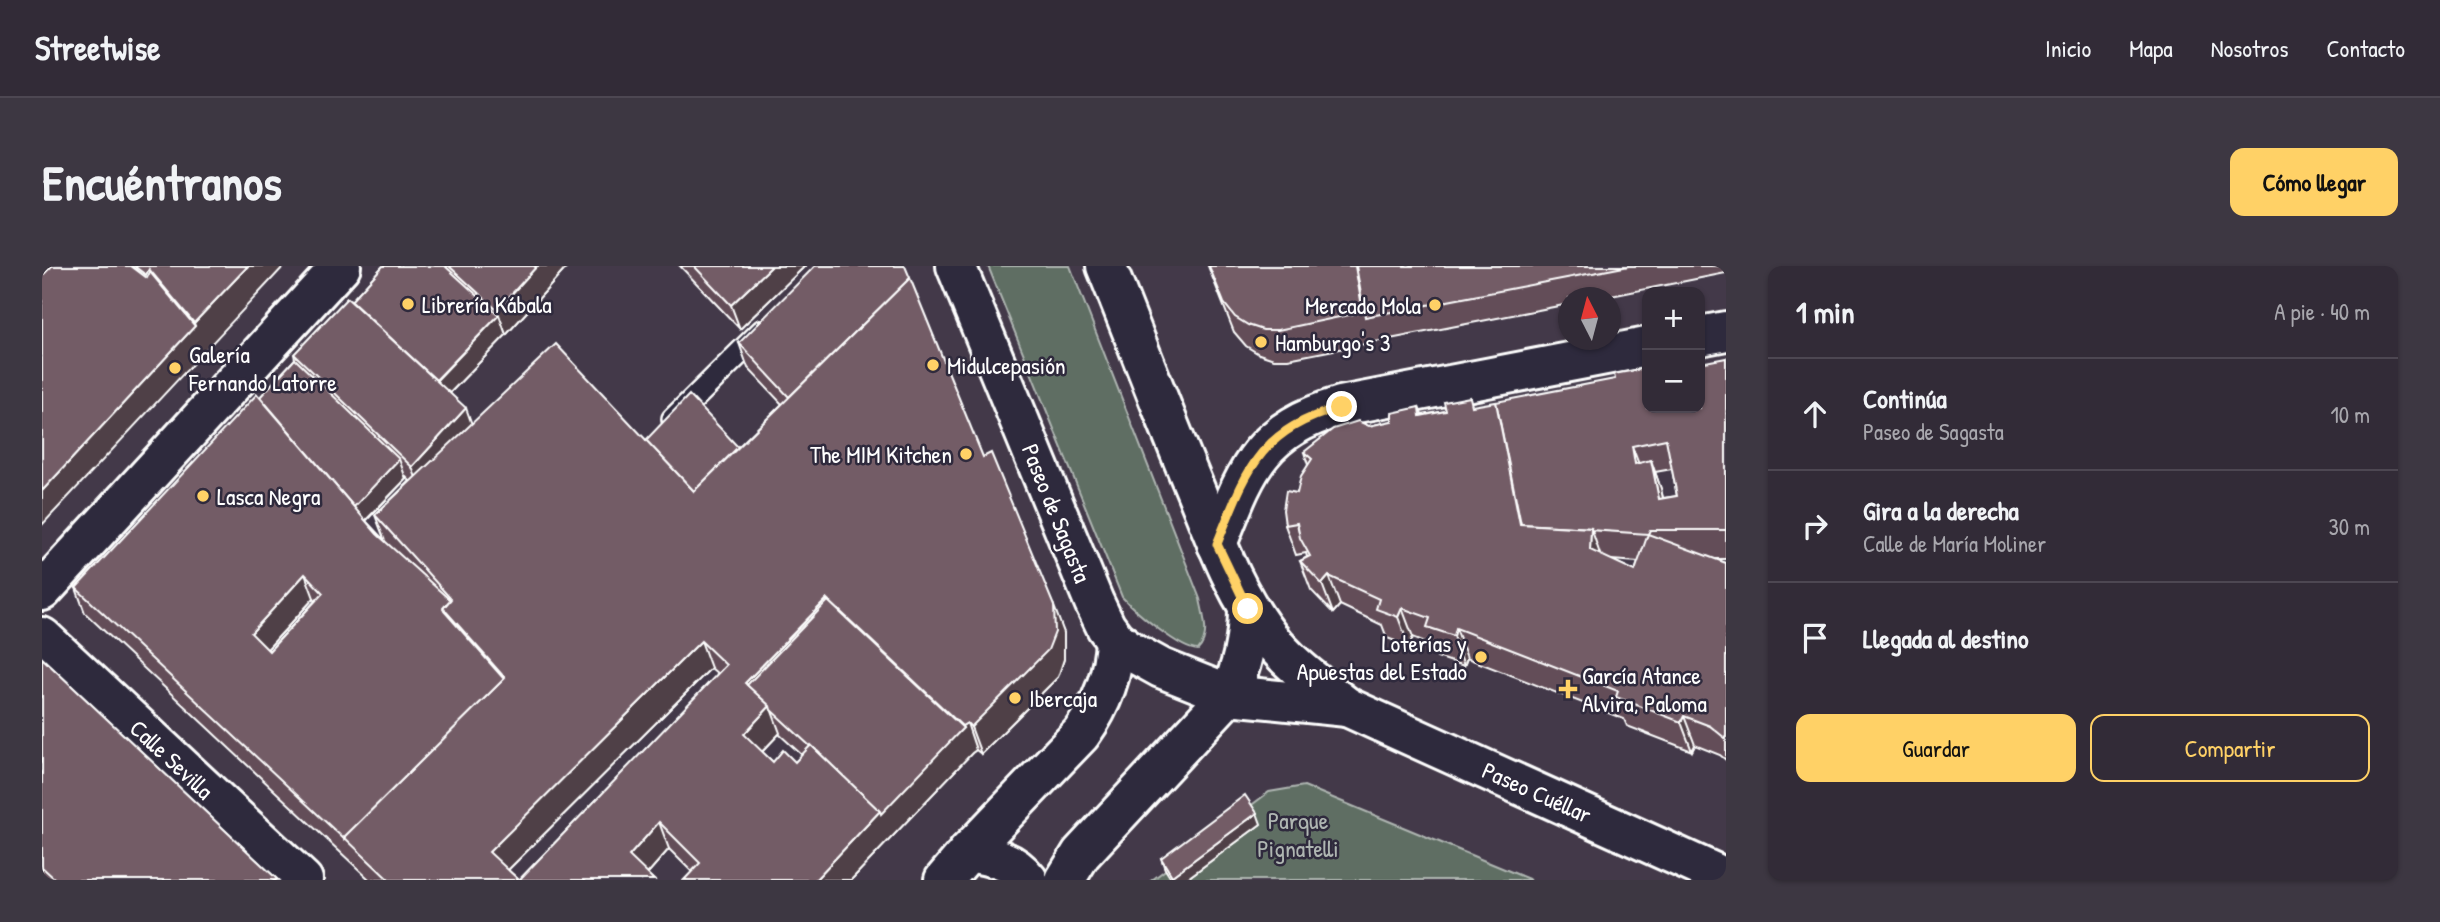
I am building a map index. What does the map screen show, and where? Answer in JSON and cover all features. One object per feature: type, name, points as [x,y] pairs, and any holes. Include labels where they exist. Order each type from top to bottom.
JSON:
[{"type":"street","points":[[42,591],[341,266]]},
{"type":"street","name":"Paseo de Sagasta","points":[[956,266],[1106,627],[1115,639],[1150,662],[1229,695]]},
{"type":"street","points":[[1065,880],[1081,854],[1229,695],[1237,678],[1248,632],[1248,609],[1217,544],[1106,266]]},
{"type":"street","points":[[1705,335],[1726,331]]},
{"type":"street","points":[[1217,544],[1254,461],[1268,444],[1314,416],[1342,407],[1642,347]]},
{"type":"street","name":"Paseo Cuéllar","points":[[1248,609],[1273,643],[1296,667],[1347,707],[1726,878]]},
{"type":"street","name":"Calle Sevilla","points":[[42,637],[303,880]]},
{"type":"street","points":[[956,866],[1081,734],[1094,716],[1108,682],[1115,639]]},
{"type":"street","name":"Paseo Cuéllar","points":[[1229,695],[1347,707]]},
{"type":"street","points":[[956,866],[992,856],[1009,863],[1028,880]]},
{"type":"lane","points":[[656,435],[781,313]]},
{"type":"green space","points":[[988,266],[1070,266],[1200,599],[1205,632],[1198,650],[1169,637],[1122,597]]},
{"type":"green space","name":"Parque Pignatelli","points":[[1304,786],[1531,880],[1152,880],[1269,792]]},
{"type":"building","points":[[52,266],[131,266],[147,278],[150,272],[195,326],[42,491],[42,276]]},
{"type":"building","points":[[134,266],[248,266],[194,323],[149,269],[146,275]]},
{"type":"building","points":[[383,266],[445,266],[499,315],[436,380],[351,301]]},
{"type":"building","points":[[449,266],[537,266],[497,310]]},
{"type":"building","points":[[694,266],[772,266],[731,305]]},
{"type":"building","points":[[815,266],[905,266],[910,278],[789,397],[739,343]]},
{"type":"building","points":[[1209,266],[1355,266],[1363,312],[1278,330],[1263,330],[1235,317],[1224,303]]},
{"type":"building","points":[[1356,266],[1629,266],[1365,317]]},
{"type":"building","points":[[910,278],[983,457],[991,453],[1054,606],[1055,632],[1048,650],[971,727],[967,723],[962,726],[827,599],[745,683],[770,706],[744,734],[773,762],[783,750],[795,762],[811,745],[880,811],[815,880],[684,880],[700,863],[659,822],[629,856],[654,880],[519,880],[389,880],[344,837],[505,678],[443,608],[451,599],[375,515],[556,344],[694,491]],"holes":[[[701,641],[726,665],[519,880],[489,852]]]},
{"type":"building","points":[[347,298],[466,408],[412,467],[294,354]]},
{"type":"building","points":[[1726,358],[1726,530],[1650,530],[1648,534],[1521,524],[1496,402],[1615,379],[1614,374],[1642,369],[1642,413],[1705,413],[1705,362]],"holes":[[[1666,439],[1677,496],[1659,499],[1651,460],[1635,464],[1632,446]]]},
{"type":"building","points":[[295,359],[399,459],[354,507],[260,397]]},
{"type":"building","points":[[257,394],[377,534],[450,600],[443,608],[444,611],[504,679],[344,837],[345,840],[76,588]],"holes":[[[305,574],[323,593],[269,651],[251,633]]]},
{"type":"building","points":[[689,395],[738,447],[694,491],[646,440]]},
{"type":"building","points":[[1470,397],[1472,406],[1496,402],[1520,524],[1591,528],[1590,550],[1635,571],[1648,534],[1726,563],[1726,739],[1710,726],[1684,716],[1681,722],[1616,697],[1618,691],[1456,628],[1454,636],[1427,627],[1430,618],[1402,608],[1398,617],[1376,609],[1379,599],[1329,576],[1322,584],[1300,561],[1310,556],[1300,538],[1297,523],[1285,525],[1283,510],[1286,491],[1297,493],[1301,476],[1312,459],[1304,452],[1333,429],[1358,421],[1369,426],[1392,421],[1392,413],[1419,407],[1420,416],[1446,411],[1444,402]]},
{"type":"building","points":[[828,601],[963,728],[881,814],[747,685]]},
{"type":"building","points":[[42,658],[278,880],[56,880],[42,867]]},
{"type":"building","points":[[1245,795],[1257,813],[1172,876],[1161,858]]},
{"type":"place","name":"Librería Kábala","points":[[408,304]]},
{"type":"place","name":"Mercado Mola","points":[[1435,305]]},
{"type":"place","name":"Hamburgo's 3","points":[[1261,342]]},
{"type":"place","name":"Midulcepasión","points":[[933,365]]},
{"type":"place","name":"Galería Fernando Latorre","points":[[175,368]]},
{"type":"place","name":"The MIM Kitchen","points":[[966,454]]},
{"type":"place","name":"Lasca Negra","points":[[203,496]]},
{"type":"place","name":"Loterías y Apuestas del Estado","points":[[1481,657]]},
{"type":"place","name":"García Atance Alvira, Paloma","points":[[1568,689]]},
{"type":"place","name":"Ibercaja","points":[[1015,698]]},
{"type":"route","points":[[1248,609],[1217,544],[1244,481],[1254,461],[1268,444],[1306,420],[1342,407]]}]
